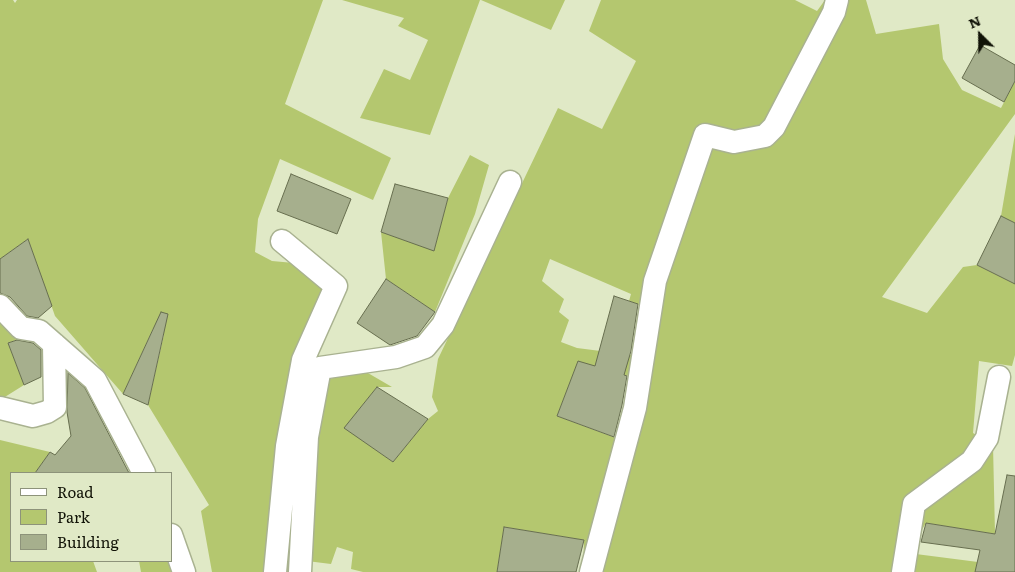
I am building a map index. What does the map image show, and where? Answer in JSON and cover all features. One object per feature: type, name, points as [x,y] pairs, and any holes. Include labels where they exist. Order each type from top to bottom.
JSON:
[{"type":"street","points":[[591,572],[635,408],[655,282],[705,135],[734,142],[765,136],[774,126],[834,12],[837,0]]},
{"type":"street","points":[[300,572],[307,437],[320,368],[396,357],[425,346],[443,325],[510,182]]},
{"type":"street","points":[[274,572],[287,446],[303,360],[336,286],[282,242]]},
{"type":"street","points":[[0,306],[21,328],[38,331],[96,380],[143,472]]},
{"type":"street","points":[[0,408],[33,416],[47,412],[55,407],[54,344]]},
{"type":"street","points":[[903,572],[914,504],[972,462],[988,438],[999,377]]},
{"type":"street","points":[[172,539],[184,572]]},
{"type":"green space","points":[[0,0],[13,0],[15,3],[17,0],[323,0],[285,104],[391,158],[373,200],[280,159],[258,219],[255,252],[272,261],[294,263],[341,294],[306,381],[292,484],[286,572],[212,572],[201,511],[209,505],[148,405],[164,334],[153,329],[123,394],[55,316],[28,239],[0,259]]},
{"type":"green space","points":[[342,0],[480,0],[430,135],[360,118],[384,69],[410,80],[428,40],[398,26],[404,18]]},
{"type":"green space","points":[[481,0],[565,0],[551,30]]},
{"type":"green space","points":[[601,0],[795,0],[817,11],[825,0],[866,0],[876,34],[939,24],[943,59],[962,90],[1001,108],[1015,81],[1015,114],[882,297],[927,313],[963,267],[977,265],[1013,283],[1015,279],[1015,355],[1012,366],[979,361],[973,433],[993,445],[995,534],[926,523],[908,553],[978,562],[975,572],[583,572],[584,540],[504,527],[497,572],[363,572],[351,569],[353,552],[337,547],[331,564],[307,561],[319,409],[330,379],[361,369],[392,387],[377,387],[345,428],[393,462],[428,419],[438,411],[432,397],[438,359],[558,108],[602,129],[636,61],[589,31]],"holes":[[[550,259],[631,294],[629,301],[643,306],[632,347],[632,355],[577,348],[561,342],[569,320],[559,312],[564,299],[542,281]],[[578,362],[635,378],[616,438],[557,416]]]},
{"type":"green space","points":[[1015,134],[1015,223],[1001,216]]},
{"type":"green space","points":[[470,155],[489,165],[475,214],[435,312],[386,279],[381,232],[434,250],[448,198]]},
{"type":"green space","points":[[0,301],[26,336],[8,343],[24,385],[0,400]]},
{"type":"green space","points":[[0,440],[50,452],[36,472],[10,472],[10,562],[93,562],[97,572],[0,572]]},
{"type":"green space","points":[[139,562],[172,562],[187,572],[141,572]]},
{"type":"building","points":[[980,45],[1015,65],[1015,81],[1004,102],[962,78]]},
{"type":"building","points":[[291,174],[351,199],[337,234],[277,211]]},
{"type":"building","points":[[395,184],[448,198],[434,251],[381,232]]},
{"type":"building","points":[[1001,216],[1015,223],[1015,284],[977,265]]},
{"type":"building","points":[[28,239],[52,306],[38,318],[27,316],[10,297],[0,293],[0,259]]},
{"type":"building","points":[[386,279],[435,312],[417,336],[390,345],[357,323]]},
{"type":"building","points":[[614,296],[638,304],[631,351],[624,375],[627,376],[622,405],[614,437],[557,416],[578,361],[595,366]]},
{"type":"building","points":[[161,312],[168,314],[148,405],[123,394]]},
{"type":"building","points":[[17,340],[33,343],[41,350],[41,377],[24,385],[8,343]]},
{"type":"building","points":[[68,373],[85,388],[128,472],[36,472],[50,452],[55,455],[71,436],[67,412]]},
{"type":"building","points":[[377,387],[428,419],[393,462],[344,428]]},
{"type":"building","points":[[1007,475],[1015,476],[1015,572],[975,572],[980,550],[921,542],[926,523],[995,534]]},
{"type":"building","points":[[504,527],[584,540],[576,572],[497,572]]}]
